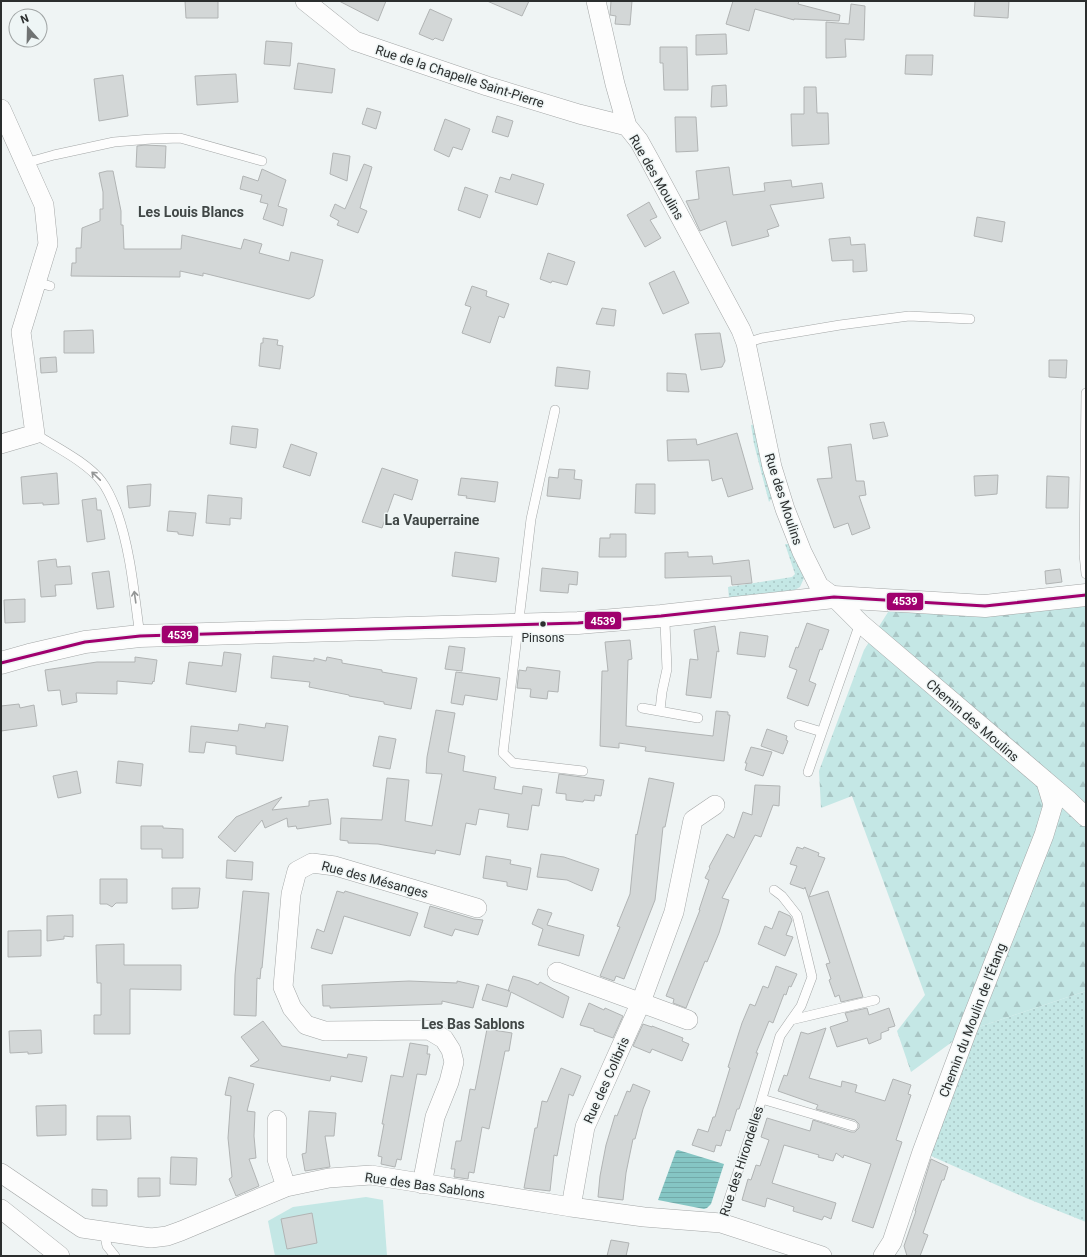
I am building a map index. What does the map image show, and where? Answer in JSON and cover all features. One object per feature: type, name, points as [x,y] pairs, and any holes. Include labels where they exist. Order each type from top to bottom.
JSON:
[{"type":"street","name":"Rue de la Chapelle Saint-Pierre","points":[[305,1],[355,41],[487,86],[578,114],[628,126]]},
{"type":"street","name":"Rue des Moulins","points":[[596,1],[615,84],[628,126],[639,141],[675,205],[746,342],[772,467],[785,509],[811,573],[819,586],[834,597],[860,623]]},
{"type":"street","points":[[1,109],[44,205],[48,244],[43,284],[20,332],[35,434],[1,444]]},
{"type":"street","points":[[1,663],[85,642],[140,636],[578,623],[661,616],[834,597],[985,606],[1086,595]]},
{"type":"street","name":"Chemin des Moulins","points":[[860,623],[1086,817]]},
{"type":"street","name":"Chemin du Moulin de l'Étang","points":[[883,1256],[892,1242],[922,1152],[967,1031],[1044,835],[1053,805],[1046,782]]},
{"type":"street","name":"Rue des Colibris","points":[[571,1207],[585,1127],[641,1002],[674,912],[693,820],[714,805]]},
{"type":"street","name":"Rue des Mésanges","points":[[422,1184],[435,1117],[449,1082],[454,1062],[451,1050],[444,1039],[429,1030],[325,1031],[306,1025],[292,1008],[283,988],[291,894],[297,871],[312,863],[335,866],[477,908]]},
{"type":"street","points":[[557,972],[688,1020]]},
{"type":"street","points":[[277,1120],[277,1159],[286,1188]]},
{"type":"street","name":"Rue des Bas Sablons","points":[[1,1173],[82,1228],[150,1238],[167,1236],[286,1188],[329,1178],[371,1175],[571,1207],[644,1217],[721,1224],[822,1256]]},
{"type":"street","points":[[1,1209],[60,1256]]},
{"type":"lane","points":[[25,163],[114,142],[180,138],[262,161]]},
{"type":"lane","points":[[746,342],[832,326],[909,316],[970,319]]},
{"type":"lane","points":[[1086,393],[1084,554],[1086,574]]},
{"type":"lane","points":[[555,410],[531,519],[517,625],[503,753],[513,763],[583,771]]},
{"type":"lane","points":[[35,434],[87,467],[102,482],[112,498],[122,527],[128,552],[140,636]]},
{"type":"lane","points":[[660,710],[667,669],[665,624],[661,616]]},
{"type":"lane","points":[[808,772],[860,623]]},
{"type":"lane","points":[[642,708],[698,718]]},
{"type":"lane","points":[[799,725],[822,732]]},
{"type":"lane","name":"Rue des Hirondelles","points":[[721,1224],[762,1099],[780,1036],[801,1006],[812,977],[797,915],[782,896],[774,890]]},
{"type":"lane","points":[[791,1020],[875,1000]]},
{"type":"lane","name":"Rue des Hirondelles","points":[[762,1099],[853,1126]]},
{"type":"lane","points":[[104,1231],[107,1246],[115,1256]]},
{"type":"green space","points":[[756,424],[774,495],[769,502],[754,444],[751,425]]},
{"type":"green space","points":[[785,544],[791,544],[804,578],[800,587],[793,591],[729,598],[728,587],[792,577],[795,574]]},
{"type":"green space","points":[[1086,606],[1086,991],[967,1031],[911,1072],[897,1031],[925,995],[852,796],[821,808],[819,771],[864,650],[890,609],[982,616]]},
{"type":"green space","points":[[1086,991],[1086,1222],[1026,1198],[922,1152],[967,1031]]},
{"type":"green space","points":[[366,1197],[383,1200],[387,1256],[275,1256],[268,1221],[293,1207]]},
{"type":"water","points":[[678,1150],[724,1164],[711,1204],[707,1208],[704,1209],[658,1200],[676,1151]]},
{"type":"building","points":[[185,1],[218,1],[218,18],[186,18]]},
{"type":"building","points":[[339,1],[386,1],[378,21]]},
{"type":"building","points":[[487,1],[529,1],[522,16]]},
{"type":"building","points":[[611,1],[632,1],[630,25],[615,24],[616,16],[610,15]]},
{"type":"building","points":[[733,1],[799,1],[798,4],[840,15],[839,21],[794,20],[755,9],[749,31],[726,24]]},
{"type":"building","points":[[975,1],[1009,1],[1008,18],[974,16]]},
{"type":"building","points":[[851,4],[865,6],[864,40],[845,39],[846,57],[826,58],[826,22],[849,24]]},
{"type":"building","points":[[430,9],[452,19],[443,41],[435,38],[433,40],[419,34]]},
{"type":"building","points":[[726,34],[727,54],[696,55],[696,35]]},
{"type":"building","points":[[266,41],[292,43],[290,66],[264,64]]},
{"type":"building","points":[[660,47],[687,47],[688,90],[664,90],[663,63],[660,63]]},
{"type":"building","points":[[906,55],[933,55],[932,75],[905,74]]},
{"type":"building","points":[[298,63],[335,69],[332,93],[294,89]]},
{"type":"building","points":[[236,74],[238,102],[197,105],[195,76]]},
{"type":"building","points":[[123,75],[128,116],[99,121],[94,79]]},
{"type":"building","points":[[726,85],[727,106],[711,107],[712,86]]},
{"type":"building","points":[[804,87],[816,87],[817,113],[828,113],[829,144],[792,146],[791,114],[804,114]]},
{"type":"building","points":[[367,108],[381,112],[376,129],[362,124]]},
{"type":"building","points":[[497,116],[513,121],[508,137],[492,132]]},
{"type":"building","points":[[675,117],[696,117],[698,151],[676,152]]},
{"type":"building","points":[[445,119],[470,129],[462,150],[453,147],[449,157],[434,150]]},
{"type":"building","points":[[137,146],[166,146],[165,168],[136,167]]},
{"type":"building","points":[[333,153],[350,156],[347,181],[330,174]]},
{"type":"building","points":[[364,164],[372,167],[360,208],[367,211],[358,233],[337,225],[339,221],[330,216],[335,204],[345,209]]},
{"type":"building","points":[[729,167],[733,195],[765,191],[764,183],[791,180],[792,187],[822,183],[824,198],[770,205],[779,226],[767,230],[769,236],[732,246],[726,221],[700,231],[686,201],[699,199],[696,171]]},
{"type":"building","points":[[262,169],[286,180],[278,206],[287,209],[283,226],[263,219],[268,204],[260,202],[262,195],[240,189],[243,176],[258,181]]},
{"type":"building","points":[[113,171],[121,211],[121,225],[123,225],[124,249],[181,249],[182,235],[241,249],[244,239],[262,244],[259,253],[289,261],[291,252],[323,260],[314,296],[309,299],[203,273],[203,276],[180,271],[180,277],[71,276],[72,263],[76,263],[76,248],[81,248],[82,228],[100,221],[100,209],[103,209],[103,192],[99,173]]},
{"type":"building","points":[[512,174],[544,184],[537,205],[495,192],[500,177],[510,180]]},
{"type":"building","points":[[465,187],[488,195],[480,218],[458,210]]},
{"type":"building","points":[[649,202],[657,217],[650,220],[661,238],[645,247],[627,215]]},
{"type":"building","points":[[977,217],[1005,222],[1002,242],[974,236]]},
{"type":"building","points":[[850,237],[851,245],[865,244],[867,271],[853,272],[853,260],[832,261],[829,239]]},
{"type":"building","points":[[548,253],[575,262],[567,285],[552,281],[551,283],[540,279]]},
{"type":"building","points":[[674,271],[689,303],[663,314],[649,283]]},
{"type":"building","points":[[472,286],[487,291],[486,296],[509,304],[504,318],[499,316],[490,343],[462,333],[471,307],[465,305]]},
{"type":"building","points":[[602,308],[616,310],[614,326],[596,324]]},
{"type":"building","points":[[93,330],[94,353],[64,353],[64,331]]},
{"type":"building","points":[[720,333],[725,361],[722,367],[701,370],[695,334]]},
{"type":"building","points":[[263,338],[278,340],[277,345],[283,346],[280,369],[259,366],[261,343],[263,343]]},
{"type":"building","points":[[56,357],[57,372],[41,373],[40,358]]},
{"type":"building","points":[[1049,360],[1067,360],[1066,378],[1049,377]]},
{"type":"building","points":[[557,367],[590,371],[588,389],[555,386]]},
{"type":"building","points":[[667,373],[686,374],[689,392],[667,391]]},
{"type":"building","points":[[884,422],[888,436],[873,439],[870,424]]},
{"type":"building","points":[[232,426],[258,429],[256,448],[230,444]]},
{"type":"building","points":[[737,433],[753,489],[728,497],[722,478],[712,481],[709,460],[668,461],[667,440],[696,439],[697,445]]},
{"type":"building","points":[[291,444],[317,453],[310,476],[283,467]]},
{"type":"building","points":[[851,444],[856,481],[864,481],[866,495],[859,496],[870,528],[852,535],[848,523],[834,528],[817,479],[832,478],[828,447]]},
{"type":"building","points":[[382,468],[418,480],[412,500],[394,494],[382,528],[362,522]]},
{"type":"building","points":[[559,469],[575,470],[574,479],[582,480],[580,499],[547,496],[549,477],[558,478]]},
{"type":"building","points":[[57,473],[59,504],[23,504],[21,477]]},
{"type":"building","points":[[998,475],[997,494],[975,496],[974,476]]},
{"type":"building","points":[[1047,476],[1069,477],[1068,508],[1046,508]]},
{"type":"building","points":[[461,478],[498,482],[495,502],[466,498],[467,496],[458,495]]},
{"type":"building","points":[[151,484],[150,506],[129,508],[127,486]]},
{"type":"building","points":[[636,484],[655,484],[655,514],[635,513]]},
{"type":"building","points":[[208,495],[242,498],[241,519],[230,518],[230,525],[206,523]]},
{"type":"building","points":[[96,498],[97,510],[101,510],[105,539],[87,542],[82,500]]},
{"type":"building","points":[[169,511],[196,513],[193,536],[167,531]]},
{"type":"building","points":[[610,534],[626,534],[626,557],[599,557],[600,538],[610,538]]},
{"type":"building","points":[[455,552],[499,558],[496,582],[452,576]]},
{"type":"building","points":[[688,552],[688,557],[712,556],[713,564],[749,560],[752,583],[732,585],[731,576],[665,578],[665,553]]},
{"type":"building","points":[[56,559],[57,567],[70,566],[72,584],[55,585],[56,596],[41,597],[38,561]]},
{"type":"building","points":[[542,568],[578,572],[577,585],[569,584],[568,593],[540,591]]},
{"type":"building","points":[[1060,569],[1062,582],[1046,584],[1045,571]]},
{"type":"building","points":[[109,571],[114,607],[97,609],[92,573]]},
{"type":"building","points":[[25,599],[25,622],[5,623],[4,600]]},
{"type":"building","points":[[807,623],[829,630],[822,650],[820,649],[809,681],[816,684],[808,706],[787,698],[797,670],[789,667]]},
{"type":"building","points":[[715,626],[719,652],[717,651],[711,698],[686,695],[690,659],[698,660],[694,630]]},
{"type":"building","points":[[740,632],[768,636],[765,657],[737,654]]},
{"type":"building","points":[[630,640],[632,659],[628,660],[626,726],[713,736],[716,711],[728,712],[728,715],[730,715],[724,761],[645,751],[646,747],[619,743],[619,748],[600,746],[602,671],[608,671],[605,642]]},
{"type":"building","points":[[449,646],[465,648],[462,671],[445,669]]},
{"type":"building","points":[[224,652],[241,654],[236,692],[186,684],[189,662],[222,666]]},
{"type":"building","points":[[273,656],[314,661],[314,658],[326,661],[327,657],[342,660],[342,663],[417,678],[411,709],[309,687],[310,682],[271,678]]},
{"type":"building","points":[[135,657],[157,660],[154,682],[153,681],[152,684],[117,681],[117,694],[76,693],[77,702],[62,705],[60,690],[48,691],[45,670],[97,662],[135,662]]},
{"type":"building","points":[[527,667],[560,671],[558,692],[548,691],[547,699],[530,697],[531,689],[517,688],[519,670],[526,671]]},
{"type":"building","points":[[456,672],[500,678],[497,700],[465,695],[463,705],[451,703]]},
{"type":"building","points":[[19,704],[20,708],[34,705],[37,726],[1,731],[1,706]]},
{"type":"building","points":[[436,710],[455,713],[448,752],[465,756],[463,771],[496,777],[494,789],[522,794],[523,786],[542,789],[539,806],[532,805],[528,830],[507,827],[509,814],[479,809],[476,825],[466,823],[460,855],[436,850],[435,854],[378,844],[348,843],[348,841],[340,840],[341,818],[382,820],[387,778],[409,780],[405,821],[432,826],[442,774],[426,773],[427,757]]},
{"type":"building","points":[[266,723],[288,726],[283,761],[236,754],[236,746],[206,742],[204,753],[189,752],[191,726],[238,731],[239,724],[265,728]]},
{"type":"building","points":[[767,729],[787,736],[786,740],[788,741],[783,754],[761,746]]},
{"type":"building","points":[[379,736],[396,739],[390,769],[373,766]]},
{"type":"building","points":[[751,747],[772,752],[763,776],[745,770],[747,763],[745,763]]},
{"type":"building","points":[[118,761],[143,764],[141,786],[116,783]]},
{"type":"building","points":[[77,771],[81,793],[58,798],[53,776]]},
{"type":"building","points":[[559,774],[604,780],[601,796],[595,795],[594,801],[584,800],[583,802],[566,800],[566,794],[556,793]]},
{"type":"building","points":[[649,778],[674,783],[665,827],[663,827],[655,900],[624,979],[616,976],[614,981],[600,976],[620,927],[617,926],[630,894],[636,834],[637,835]]},
{"type":"building","points":[[755,785],[780,786],[779,806],[773,805],[761,837],[755,835],[722,898],[729,900],[719,933],[707,962],[705,961],[686,1008],[673,1003],[674,999],[666,996],[700,910],[709,880],[705,878],[710,868],[709,867],[727,834],[734,838],[743,812],[752,815]]},
{"type":"building","points":[[282,797],[272,810],[309,806],[309,801],[328,799],[331,824],[297,829],[296,826],[288,827],[287,818],[265,828],[262,820],[235,852],[218,837],[236,817]]},
{"type":"building","points":[[141,826],[163,826],[163,828],[183,829],[183,858],[162,858],[162,849],[141,849]]},
{"type":"building","points":[[797,847],[803,849],[804,847],[819,853],[818,856],[825,858],[809,897],[828,891],[863,997],[841,1002],[839,995],[835,997],[829,980],[831,979],[826,964],[830,963],[805,887],[804,889],[790,884],[797,866],[790,864]]},
{"type":"building","points":[[541,854],[564,857],[599,869],[592,891],[567,880],[537,877]]},
{"type":"building","points":[[486,856],[511,860],[510,864],[531,868],[527,890],[507,886],[507,882],[483,878]]},
{"type":"building","points":[[227,860],[253,862],[252,880],[226,878]]},
{"type":"building","points":[[100,879],[127,879],[127,903],[116,903],[112,907],[107,904],[100,904]]},
{"type":"building","points":[[172,888],[200,888],[198,908],[172,909]]},
{"type":"building","points":[[243,891],[269,893],[262,968],[260,979],[257,978],[256,1016],[234,1015],[235,975]]},
{"type":"building","points":[[337,891],[344,893],[345,891],[418,913],[410,936],[344,916],[332,954],[311,948],[317,929],[324,932]]},
{"type":"building","points":[[430,906],[474,919],[483,920],[478,935],[455,929],[452,936],[424,927]]},
{"type":"building","points":[[538,909],[552,913],[547,925],[584,935],[579,956],[538,945],[543,929],[532,924]]},
{"type":"building","points":[[779,911],[790,916],[792,920],[786,935],[793,937],[785,956],[758,944],[765,926],[772,929]]},
{"type":"building","points":[[73,915],[73,937],[64,936],[64,939],[47,941],[47,916]]},
{"type":"building","points":[[41,930],[41,956],[8,957],[8,931]]},
{"type":"building","points":[[124,944],[124,965],[181,965],[181,990],[130,989],[130,1034],[94,1034],[94,1015],[101,1015],[101,983],[97,983],[96,945]]},
{"type":"building","points":[[776,966],[797,974],[791,987],[789,986],[786,995],[784,994],[773,1023],[769,1021],[756,1053],[758,1053],[730,1131],[726,1130],[721,1146],[716,1145],[714,1152],[692,1145],[698,1129],[708,1132],[713,1117],[715,1117],[730,1068],[728,1067],[742,1023],[750,1004],[755,1006],[763,986],[768,988]]},
{"type":"building","points":[[513,976],[538,985],[540,982],[569,997],[563,1018],[511,992],[507,1007],[482,1000],[487,984],[508,990]]},
{"type":"building","points":[[409,981],[457,983],[457,981],[479,986],[473,1008],[442,1001],[442,1004],[330,1008],[330,1006],[323,1006],[322,985]]},
{"type":"building","points":[[589,1003],[623,1016],[613,1038],[594,1031],[594,1029],[580,1025]]},
{"type":"building","points":[[867,1008],[869,1015],[889,1008],[895,1026],[888,1028],[889,1030],[881,1033],[881,1039],[869,1044],[867,1038],[837,1047],[830,1027],[848,1021],[845,1013]]},
{"type":"building","points":[[263,1021],[282,1046],[347,1058],[348,1054],[367,1057],[362,1082],[331,1076],[330,1081],[250,1066],[259,1060],[241,1037]]},
{"type":"building","points":[[643,1024],[683,1038],[682,1041],[689,1044],[682,1061],[652,1049],[650,1053],[633,1046]]},
{"type":"building","points":[[826,1028],[809,1078],[841,1087],[842,1081],[857,1085],[855,1092],[885,1101],[893,1079],[911,1085],[908,1094],[911,1095],[896,1140],[902,1142],[873,1228],[852,1221],[871,1164],[844,1155],[843,1158],[836,1153],[833,1161],[818,1157],[819,1155],[784,1145],[772,1183],[836,1203],[831,1219],[824,1216],[822,1220],[793,1211],[794,1207],[767,1198],[765,1207],[742,1200],[748,1179],[751,1180],[756,1165],[760,1166],[769,1140],[761,1137],[767,1118],[810,1131],[813,1120],[851,1132],[855,1132],[859,1128],[859,1124],[855,1120],[816,1109],[818,1105],[778,1091],[784,1075],[787,1076],[801,1032],[808,1034]]},
{"type":"building","points":[[487,1029],[512,1033],[509,1051],[505,1051],[489,1129],[482,1127],[474,1173],[469,1172],[468,1179],[454,1177],[455,1169],[451,1169],[456,1141],[461,1141],[470,1089],[475,1090]]},
{"type":"building","points":[[41,1030],[42,1053],[10,1053],[9,1031]]},
{"type":"building","points":[[410,1043],[428,1046],[427,1054],[430,1054],[426,1075],[417,1074],[401,1160],[397,1159],[395,1167],[381,1164],[382,1157],[378,1156],[391,1075],[403,1077]]},
{"type":"building","points":[[561,1068],[581,1076],[573,1096],[569,1094],[557,1156],[554,1155],[550,1191],[524,1188],[535,1128],[537,1128],[542,1101],[547,1102]]},
{"type":"building","points":[[229,1077],[254,1084],[247,1111],[255,1112],[254,1136],[256,1158],[249,1159],[259,1186],[236,1196],[229,1179],[232,1177],[228,1138],[231,1096],[225,1095]]},
{"type":"building","points":[[633,1084],[650,1091],[643,1109],[635,1139],[633,1139],[626,1173],[623,1200],[598,1197],[600,1176],[606,1145],[615,1115],[617,1116],[627,1091],[630,1092]]},
{"type":"building","points":[[66,1105],[66,1135],[37,1136],[36,1106]]},
{"type":"building","points":[[309,1111],[336,1113],[334,1136],[325,1136],[330,1167],[305,1171],[302,1154],[306,1153]]},
{"type":"building","points":[[97,1116],[130,1116],[131,1139],[97,1140]]},
{"type":"building","points":[[171,1157],[197,1158],[196,1185],[170,1184]]},
{"type":"building","points":[[931,1159],[948,1167],[923,1233],[928,1235],[920,1256],[907,1256],[904,1246]]},
{"type":"building","points":[[138,1178],[160,1178],[160,1196],[138,1197]]},
{"type":"building","points":[[92,1189],[107,1190],[107,1206],[92,1206]]},
{"type":"building","points":[[312,1213],[317,1243],[287,1249],[281,1219]]},
{"type":"building","points":[[611,1240],[629,1243],[626,1256],[607,1256]]},
{"type":"transit line","name":"4539","points":[[1,663],[85,642],[140,636],[578,623],[661,616],[834,597],[985,606],[1086,595]]},
{"type":"place","name":"Pinsons","points":[[543,624]]},
{"type":"district","name":"Les Louis Blancs","points":[[191,212]]},
{"type":"district","name":"La Vauperraine","points":[[432,520]]},
{"type":"district","name":"Les Bas Sablons","points":[[473,1024]]}]
